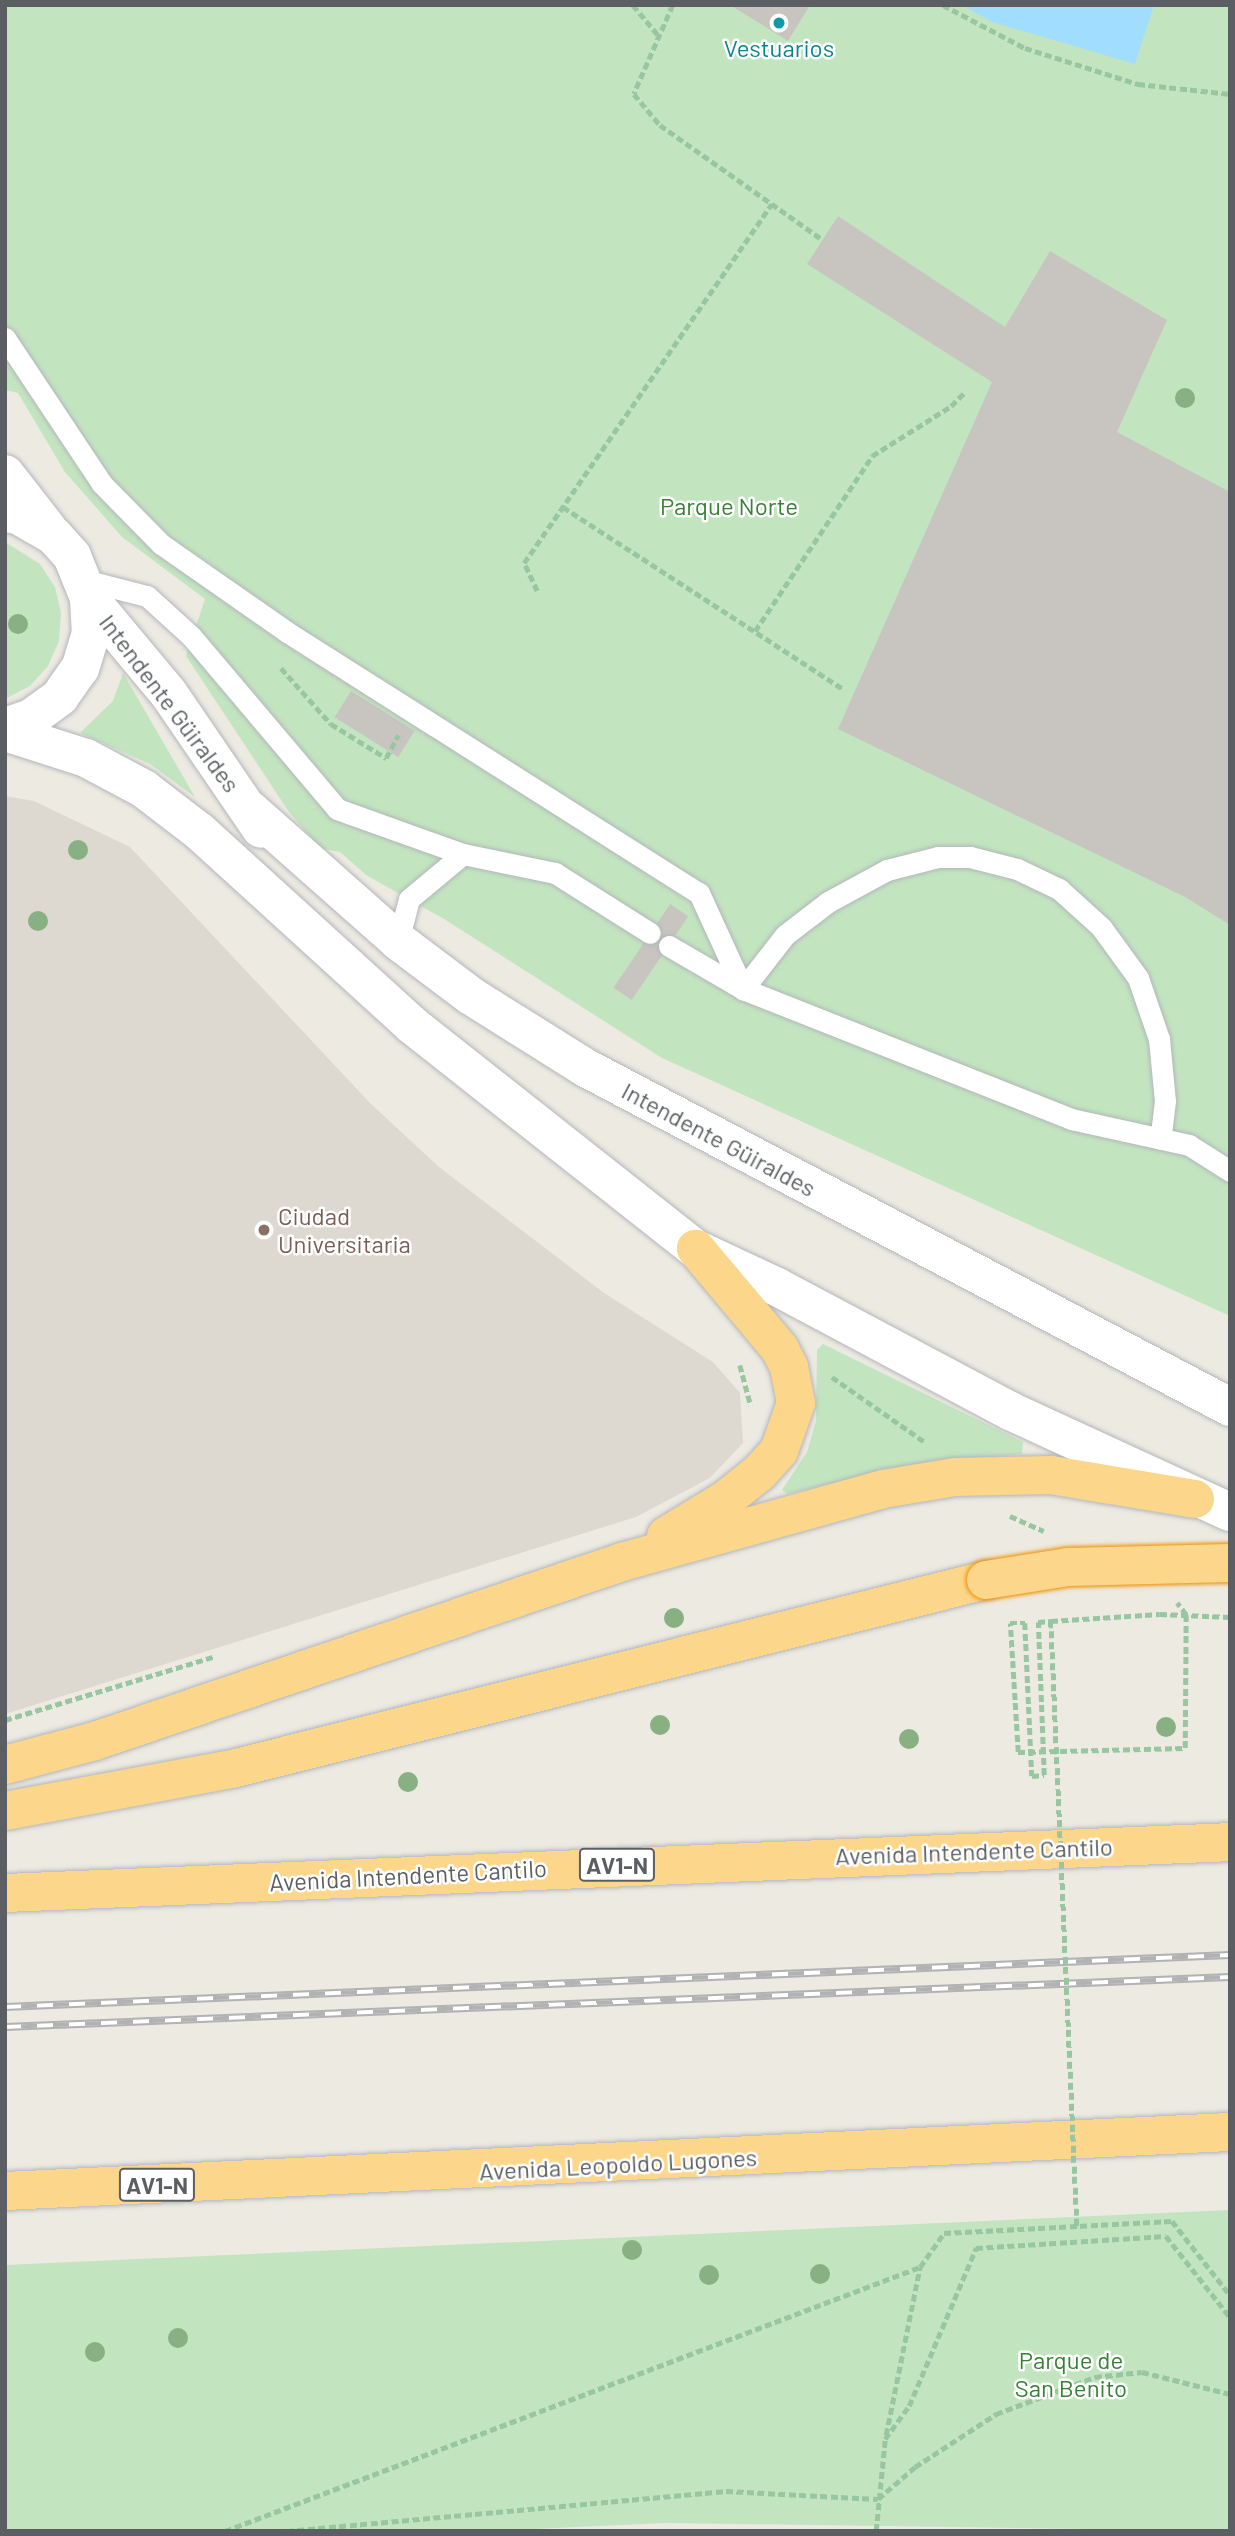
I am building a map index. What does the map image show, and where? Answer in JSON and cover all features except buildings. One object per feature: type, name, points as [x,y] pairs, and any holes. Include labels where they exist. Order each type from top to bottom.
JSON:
[{"type":"highway","points":[[622,1562],[725,1500],[759,1473],[779,1451],[791,1426],[796,1403],[789,1367],[756,1317],[696,1249]]},
{"type":"highway","points":[[5,1765],[95,1741],[622,1562],[883,1489],[956,1477],[1051,1475],[1212,1505]]},
{"type":"highway","points":[[5,1811],[232,1769],[986,1580],[1068,1567],[1230,1563]]},
{"type":"highway","name":"Avenida Intendente Cantilo","points":[[5,1893],[1230,1842]]},
{"type":"highway","name":"Avenida Leopoldo Lugones","points":[[5,2191],[1230,2132]]},
{"type":"main road","points":[[5,474],[54,536]]},
{"type":"main road","points":[[5,513],[18,515],[54,536]]},
{"type":"main road","name":"Intendente Güiraldes","points":[[54,536],[87,589],[169,694],[249,809],[343,962]]},
{"type":"main road","points":[[5,729],[31,718],[60,697],[80,667],[91,633],[87,589]]},
{"type":"main road","name":"Intendente Güiraldes","points":[[5,729],[86,758],[144,789],[200,832],[343,962],[490,1089],[696,1249],[777,1287],[999,1405],[1212,1505]]},
{"type":"main road","name":"Intendente Güiraldes","points":[[249,809],[398,941],[471,996],[584,1068],[1230,1408]]},
{"type":"lane","points":[[5,338],[102,484],[131,517],[161,544],[287,632],[699,893],[744,989]]},
{"type":"lane","points":[[87,589],[147,596],[191,636],[337,809],[463,854],[555,873],[650,933]]},
{"type":"lane","points":[[398,941],[409,899],[463,854]]},
{"type":"lane","points":[[744,989],[785,934],[828,902],[887,870],[938,857],[970,857],[1017,869],[1059,889],[1076,904],[1101,928],[1138,978],[1159,1039],[1165,1101],[1160,1139]]},
{"type":"lane","points":[[669,946],[744,989],[1071,1119],[1189,1145],[1230,1171]]},
{"type":"path","points":[[633,5],[659,36]]},
{"type":"path","points":[[673,5],[634,94],[660,125],[823,240]]},
{"type":"path","points":[[943,5],[1025,48],[1138,84],[1230,94]]},
{"type":"path","points":[[537,591],[524,563],[772,204]]},
{"type":"path","points":[[755,631],[872,456],[951,406],[965,392]]},
{"type":"path","points":[[563,507],[842,688]]},
{"type":"path","points":[[279,666],[331,724],[386,758],[412,710]]},
{"type":"path","points":[[739,1361],[751,1392],[752,1419]]},
{"type":"path","points":[[1185,1748],[1018,1752],[1010,1623],[1025,1623],[1032,1776],[1044,1775],[1038,1622],[1160,1615],[1230,1616]]},
{"type":"path","points":[[1054,1621],[1077,2225]]},
{"type":"path","points":[[5,1720],[222,1653]]},
{"type":"path","points":[[876,2531],[886,2439],[920,2267],[944,2233],[1172,2221],[1230,2295]]},
{"type":"path","points":[[886,2439],[909,2406],[976,2248],[1166,2236],[1230,2317]]},
{"type":"path","points":[[225,2531],[920,2267]]},
{"type":"path","points":[[287,2531],[726,2491],[878,2499],[915,2467],[996,2414],[1095,2377],[1142,2372],[1230,2395]]},
{"type":"shaded area","name":"Ciudad Universitaria","points":[[5,796],[34,801],[130,847],[370,1103],[439,1167],[604,1293],[713,1362],[740,1393],[743,1443],[710,1478],[636,1517],[5,1714]]},
{"type":"green space","name":"Parque Norte","points":[[5,5],[1230,5],[1230,1316],[662,1058],[444,919],[366,875],[340,852],[320,848],[289,812],[186,656],[205,599],[122,537],[65,472],[18,393],[5,390]]},
{"type":"green space","points":[[5,542],[40,564],[55,587],[61,613],[59,641],[48,666],[30,686],[5,699]]},
{"type":"green space","points":[[123,673],[195,797],[150,764],[80,733],[113,701]]},
{"type":"green space","points":[[823,1344],[1023,1442],[1022,1454],[908,1465],[787,1494],[782,1490],[807,1452],[816,1421],[817,1350]]},
{"type":"green space","name":"Parque de San Benito","points":[[1230,2210],[1230,2531],[665,2523],[489,2531],[5,2531],[5,2265]]},
{"type":"water","points":[[962,5],[1154,5],[1135,64],[992,22]]},
{"type":"railway","points":[[5,2007],[1230,1955]]},
{"type":"railway","points":[[5,2027],[1230,1977]]},
{"type":"place","name":"Vestuarios","points":[[779,23]]},
{"type":"place","name":"Ciudad Universitaria","points":[[264,1230]]}]
